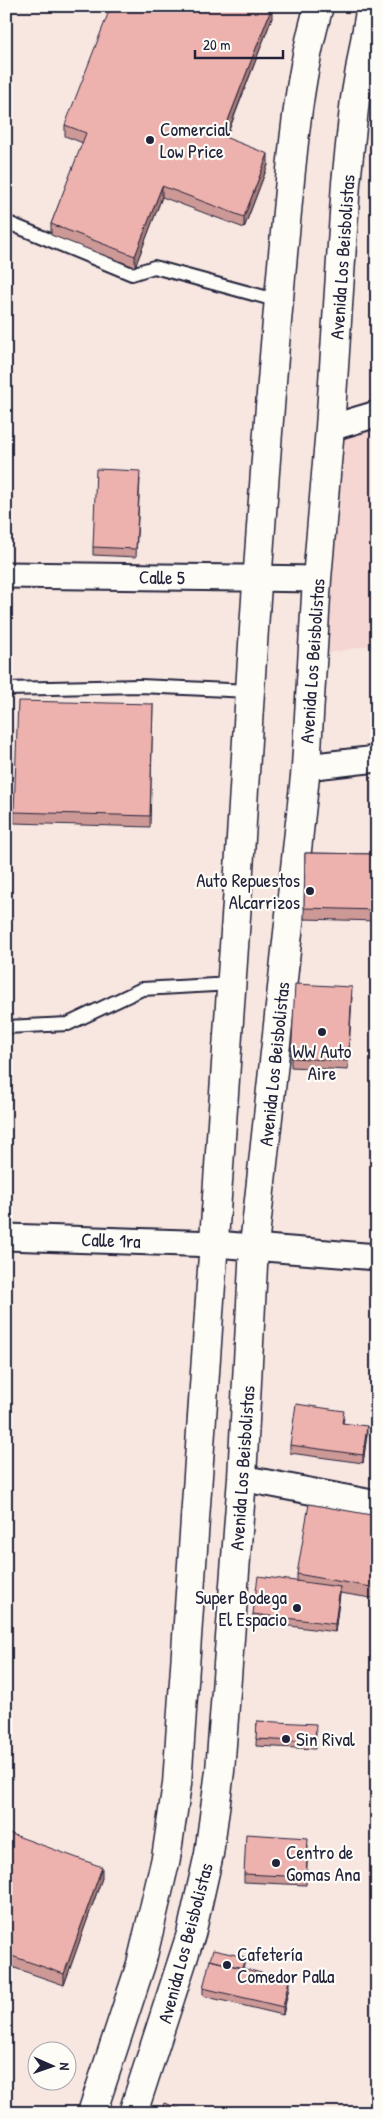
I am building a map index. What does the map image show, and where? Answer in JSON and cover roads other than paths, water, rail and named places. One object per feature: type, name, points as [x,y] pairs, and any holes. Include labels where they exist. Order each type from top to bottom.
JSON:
[{"type":"main road","name":"Avenida Los Beisbolistas","points":[[92,2113],[141,1964],[166,1858],[177,1784],[215,1244],[257,578],[279,301],[295,131],[313,25],[319,6]]},
{"type":"main road","name":"Avenida Los Beisbolistas","points":[[133,2113],[191,1934],[209,1854],[220,1771],[242,1478],[254,1246],[306,767],[317,579],[330,428],[346,183],[355,99],[371,6]]},
{"type":"street","points":[[330,428],[377,414]]},
{"type":"street","name":"Calle 5","points":[[6,575],[317,579]]},
{"type":"street","points":[[306,767],[377,759]]},
{"type":"street","name":"Calle 1ra","points":[[6,1237],[254,1246],[377,1257]]},
{"type":"street","points":[[242,1478],[377,1504]]},
{"type":"lane","points":[[6,222],[132,274],[154,267],[279,301]]},
{"type":"lane","points":[[6,689],[140,686],[250,691]]},
{"type":"lane","points":[[6,1027],[68,1024],[142,989],[232,984]]},
{"type":"place","name":"Comercial Low Price","points":[[150,140]]},
{"type":"place","name":"Auto Repuestos Alcarrizos","points":[[310,891]]},
{"type":"place","name":"WW Auto Aire","points":[[322,1032]]},
{"type":"place","name":"Super Bodega El Espacio","points":[[297,1608]]},
{"type":"place","name":"Sin Rival","points":[[286,1739]]},
{"type":"place","name":"Centro de Gomas Ana","points":[[276,1863]]},
{"type":"place","name":"Cafetería Comedor Palla","points":[[227,1965]]}]
